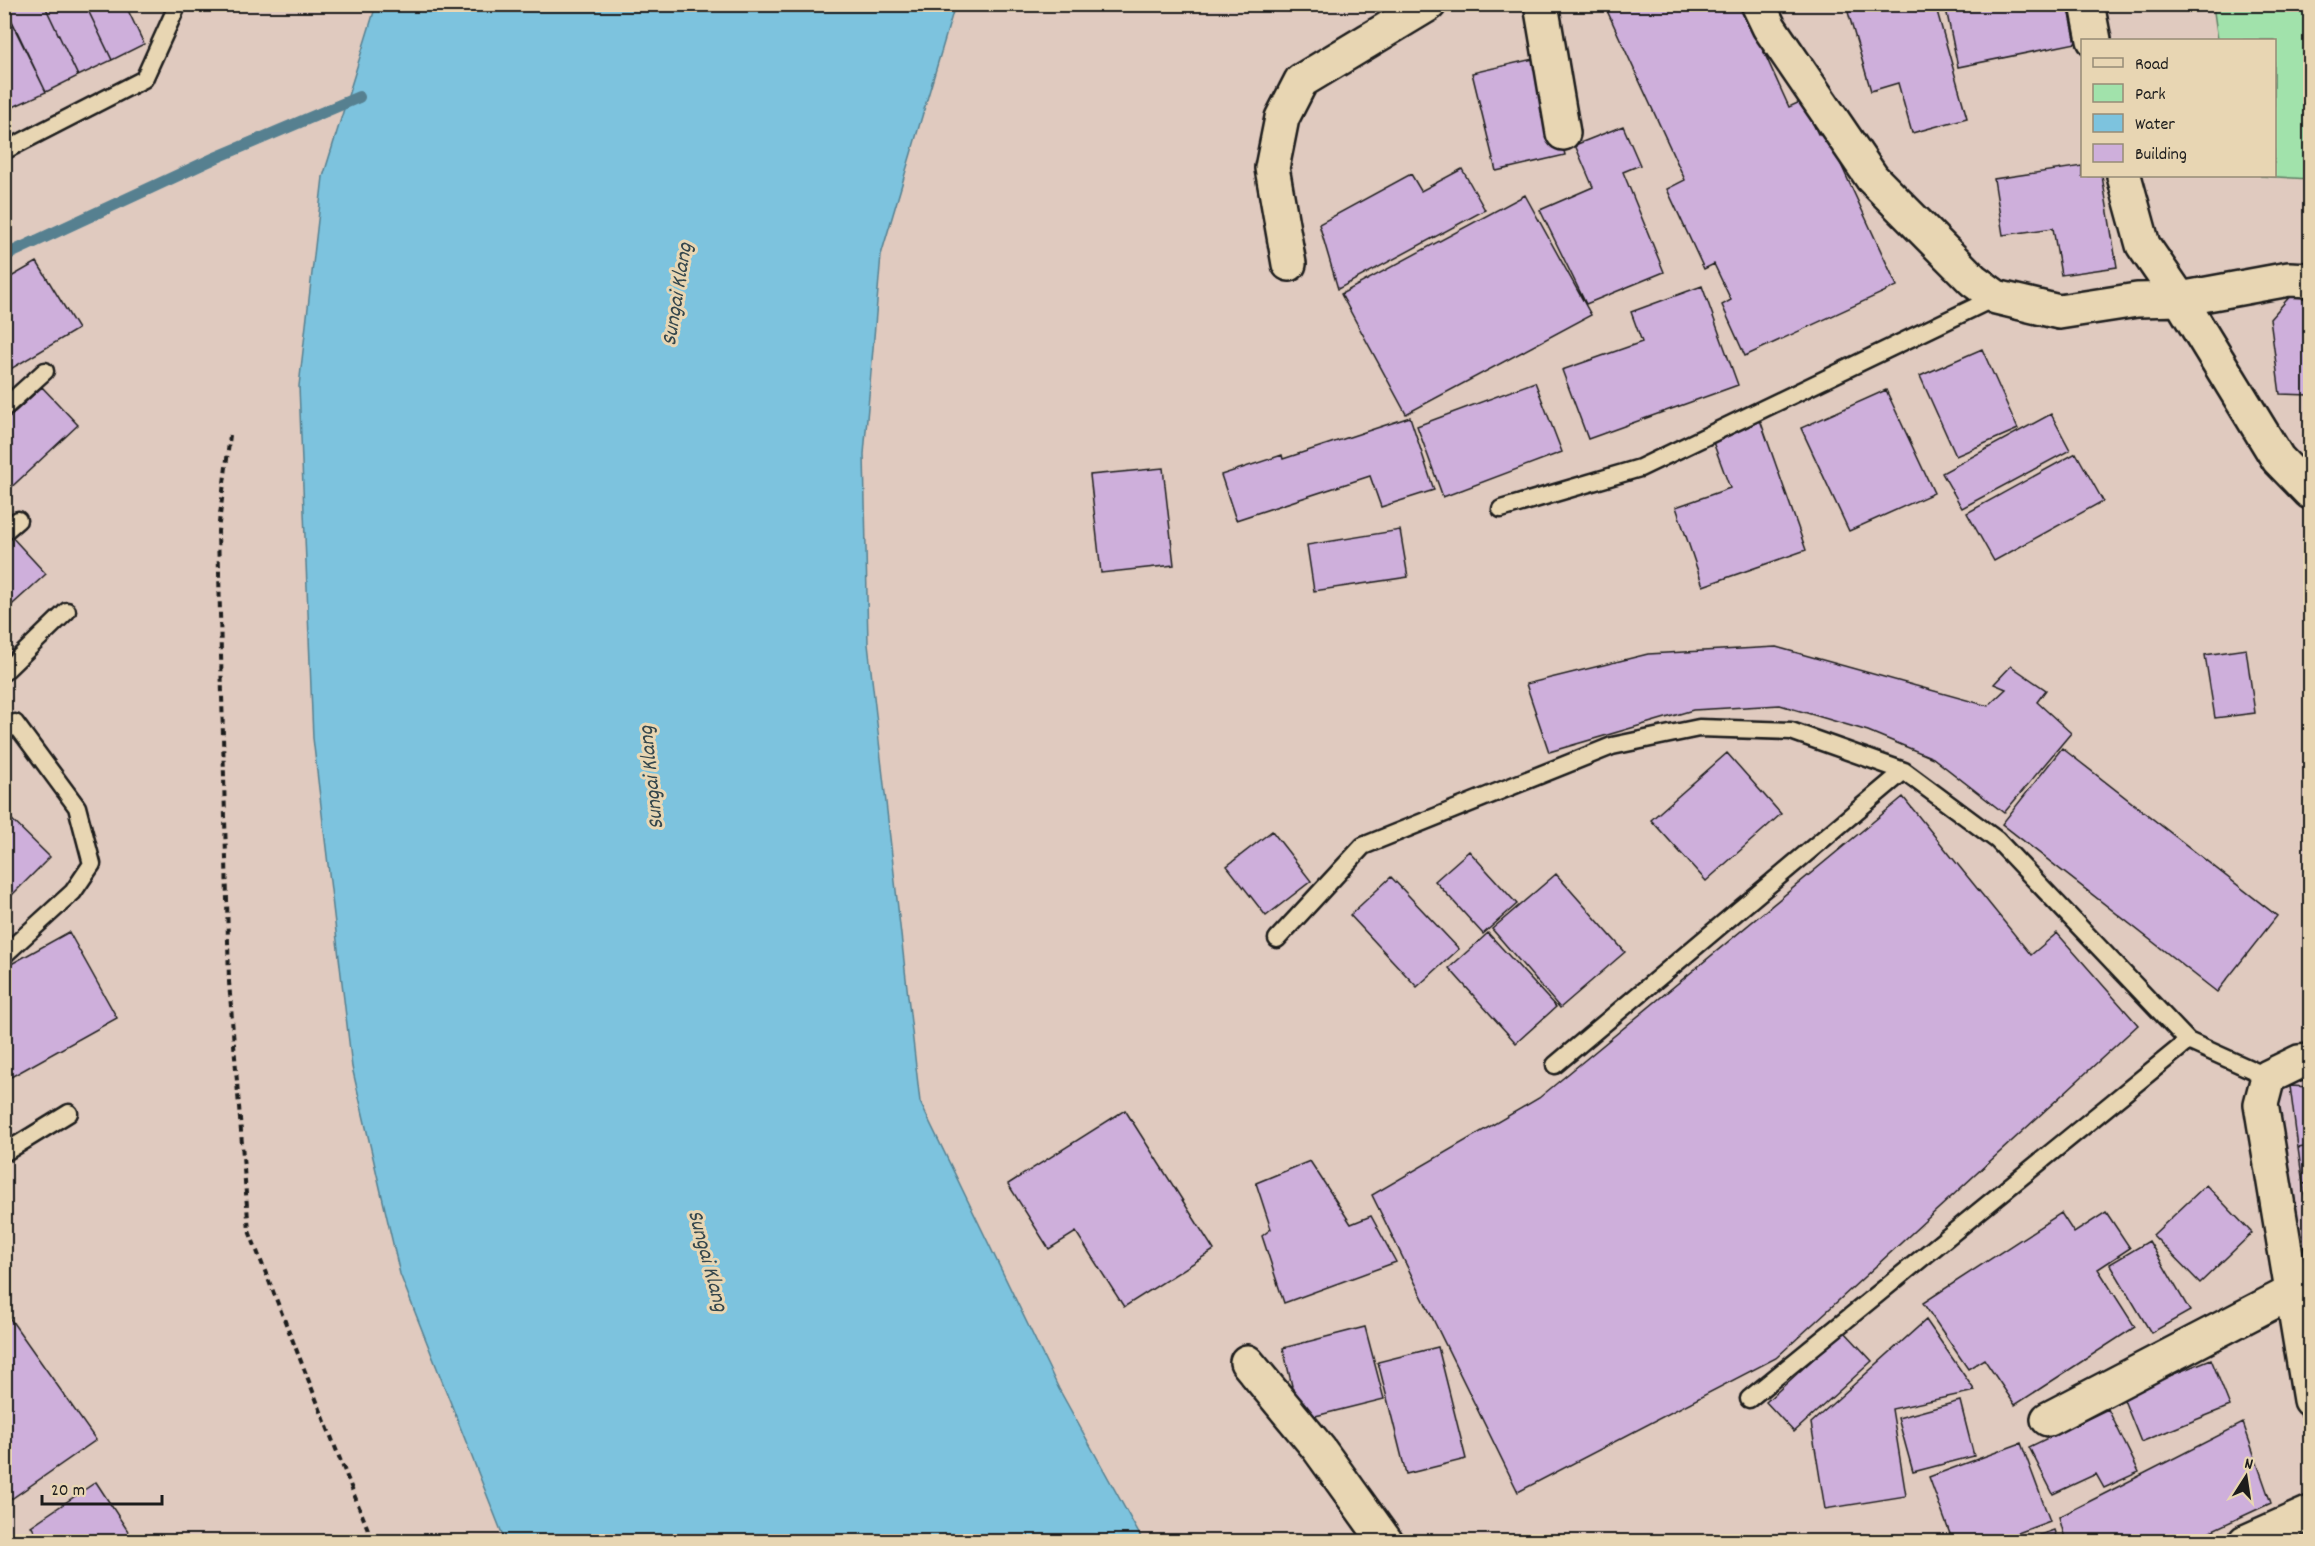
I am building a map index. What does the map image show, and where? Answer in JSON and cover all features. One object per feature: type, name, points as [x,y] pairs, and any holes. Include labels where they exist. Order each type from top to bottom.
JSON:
[{"type":"street","points":[[1289,264],[1272,168],[1282,118],[1301,81],[1429,4]]},
{"type":"street","points":[[1540,4],[1563,134]]},
{"type":"street","points":[[1758,4],[1769,27],[1872,178],[1974,280],[1996,297],[2059,312],[2137,300],[2180,298],[2289,279],[2310,280]]},
{"type":"street","points":[[2087,4],[2094,39]]},
{"type":"street","points":[[2124,177],[2143,245],[2180,298],[2278,459],[2310,492]]},
{"type":"street","points":[[2310,1061],[2299,1062],[2268,1077],[2261,1104],[2310,1400]]},
{"type":"street","points":[[2048,1419],[2292,1292]]},
{"type":"street","points":[[1247,1362],[1318,1449],[1386,1542]]},
{"type":"street","points":[[2245,1542],[2310,1513]]},
{"type":"lane","points":[[4,151],[144,79],[178,4]]},
{"type":"lane","points":[[1501,509],[1640,468],[1996,297]]},
{"type":"lane","points":[[4,408],[45,371]]},
{"type":"lane","points":[[4,532],[18,520]]},
{"type":"lane","points":[[4,672],[67,611]]},
{"type":"lane","points":[[4,733],[15,723],[77,807],[92,864],[73,892],[4,955]]},
{"type":"lane","points":[[1277,939],[1363,846],[1612,746],[1700,728],[1791,731],[1904,771],[1997,840],[2188,1041],[2268,1077]]},
{"type":"lane","points":[[1555,1065],[1904,771]]},
{"type":"lane","points":[[1749,1399],[2188,1041]]},
{"type":"lane","points":[[4,1153],[69,1113]]},
{"type":"path","points":[[230,435],[218,531],[229,982],[249,1231],[372,1542]]},
{"type":"shaded area","points":[[2310,1076],[2310,1319],[2275,1103],[2279,1087],[2301,1077]]},
{"type":"green space","points":[[2213,5],[2310,5],[2310,179],[2276,177],[2276,39],[2218,39]]},
{"type":"water","name":"Sungai Klang","points":[[376,5],[955,5],[881,255],[864,454],[868,644],[920,1102],[1059,1389],[1143,1541],[505,1541],[400,1274],[352,1067],[313,738],[299,386],[323,177]]},
{"type":"building","points":[[4,4],[44,4],[78,76],[46,92]]},
{"type":"building","points":[[44,4],[85,4],[112,60],[78,76]]},
{"type":"building","points":[[85,4],[125,4],[144,44],[112,60]]},
{"type":"building","points":[[1604,4],[1742,4],[1789,107],[1802,101],[1818,134],[1825,130],[1897,286],[1745,356],[1722,305],[1731,300],[1714,264],[1704,269],[1667,189],[1685,180]]},
{"type":"building","points":[[1874,4],[1935,4],[1967,118],[1912,133],[1898,83],[1871,91],[1848,12]]},
{"type":"building","points":[[1945,4],[2068,4],[2076,43],[1958,67]]},
{"type":"building","points":[[4,7],[46,92],[13,107],[4,90]]},
{"type":"building","points":[[1542,57],[1565,155],[1496,171],[1472,73]]},
{"type":"building","points":[[4,90],[13,107],[4,111]]},
{"type":"building","points":[[1623,126],[1640,165],[1623,172],[1664,272],[1586,304],[1540,210],[1593,187],[1575,145]]},
{"type":"building","points":[[2081,166],[2081,177],[2102,177],[2117,267],[2061,275],[2053,228],[2003,235],[1994,179]]},
{"type":"building","points":[[1462,169],[1485,210],[1338,289],[1319,224],[1411,174],[1421,191]]},
{"type":"building","points":[[1525,195],[1591,315],[1406,414],[1341,294]]},
{"type":"building","points":[[37,262],[78,329],[4,373],[4,281]]},
{"type":"building","points":[[1702,286],[1738,385],[1588,439],[1562,370],[1642,342],[1631,312]]},
{"type":"building","points":[[2292,294],[2310,295],[2310,395],[2280,394],[2270,319]]},
{"type":"building","points":[[1982,349],[2018,429],[1956,456],[1920,376]]},
{"type":"building","points":[[1535,382],[1562,452],[1443,497],[1417,426]]},
{"type":"building","points":[[42,387],[78,425],[4,494],[4,422]]},
{"type":"building","points":[[1886,390],[1934,493],[1849,531],[1801,428]]},
{"type":"building","points":[[2051,414],[2070,450],[1962,508],[1942,473]]},
{"type":"building","points":[[1410,417],[1434,490],[1381,507],[1370,476],[1236,520],[1221,475],[1282,455],[1283,459]]},
{"type":"building","points":[[1759,417],[1806,550],[1703,586],[1676,507],[1730,488],[1710,434]]},
{"type":"building","points":[[2076,453],[2103,501],[1994,561],[1967,513]]},
{"type":"building","points":[[1163,468],[1174,565],[1101,573],[1090,475]]},
{"type":"building","points":[[1400,530],[1408,577],[1314,591],[1307,545]]},
{"type":"building","points":[[10,535],[46,574],[4,612],[4,540]]},
{"type":"building","points":[[1776,647],[1988,706],[2006,689],[1994,684],[2011,666],[2046,690],[2037,702],[2071,733],[2004,813],[1933,758],[1868,731],[1780,705],[1693,710],[1549,752],[1526,684],[1648,654]]},
{"type":"building","points":[[2246,649],[2255,713],[2215,718],[2205,655]]},
{"type":"building","points":[[2062,748],[2277,916],[2217,992],[2002,824]]},
{"type":"building","points":[[1727,753],[1781,814],[1706,881],[1651,820]]},
{"type":"building","points":[[1903,797],[2031,955],[2057,933],[2138,1025],[1776,1358],[1518,1492],[1372,1195],[1539,1098]]},
{"type":"building","points":[[4,812],[50,857],[4,903]]},
{"type":"building","points":[[1272,831],[1311,881],[1266,916],[1227,866]]},
{"type":"building","points":[[1469,851],[1517,904],[1483,934],[1435,881]]},
{"type":"building","points":[[1556,874],[1625,952],[1560,1008],[1492,929]]},
{"type":"building","points":[[1391,877],[1459,949],[1417,987],[1350,915]]},
{"type":"building","points":[[69,932],[117,1018],[11,1077],[4,1066],[4,968]]},
{"type":"building","points":[[1488,933],[1556,1007],[1516,1043],[1449,968]]},
{"type":"building","points":[[2290,1086],[2310,1087],[2310,1146],[2298,1148]]},
{"type":"building","points":[[1125,1110],[1214,1250],[1124,1307],[1076,1232],[1049,1249],[1008,1184]]},
{"type":"building","points":[[2310,1146],[2310,1183],[2303,1184],[2298,1148]]},
{"type":"building","points":[[1310,1161],[1351,1224],[1371,1216],[1396,1262],[1284,1303],[1262,1236],[1271,1229],[1256,1183]]},
{"type":"building","points":[[2310,1183],[2310,1220],[2308,1220],[2303,1184]]},
{"type":"building","points":[[2206,1185],[2252,1233],[2200,1283],[2153,1235]]},
{"type":"building","points":[[2106,1212],[2130,1248],[2098,1269],[2135,1327],[2015,1405],[1984,1359],[1968,1369],[1923,1303],[2061,1213],[2074,1233]]},
{"type":"building","points":[[2149,1241],[2190,1311],[2151,1333],[2110,1264]]},
{"type":"building","points":[[4,1310],[96,1440],[4,1504]]},
{"type":"building","points":[[1926,1320],[1975,1391],[1892,1409],[1906,1496],[1825,1509],[1811,1423]]},
{"type":"building","points":[[1365,1327],[1384,1399],[1287,1423],[1279,1389],[1292,1386],[1283,1348]]},
{"type":"building","points":[[1844,1331],[1872,1361],[1794,1432],[1766,1402]]},
{"type":"building","points":[[1438,1347],[1466,1459],[1406,1474],[1378,1362]]},
{"type":"building","points":[[2211,1359],[2230,1406],[2141,1442],[2122,1395]]},
{"type":"building","points":[[1960,1401],[1974,1456],[1913,1472],[1898,1418]]},
{"type":"building","points":[[2108,1409],[2139,1472],[2104,1488],[2096,1474],[2053,1494],[2029,1447]]},
{"type":"building","points":[[2243,1423],[2271,1503],[2187,1542],[2066,1542],[2059,1517]]},
{"type":"building","points":[[2021,1443],[2050,1521],[1994,1542],[1953,1542],[1929,1477]]},
{"type":"building","points":[[96,1482],[135,1542],[41,1542],[31,1526]]},
{"type":"building","points":[[2054,1530],[2058,1542],[2020,1542]]},
{"type":"waterway","points":[[4,256],[215,158],[359,97]]}]
